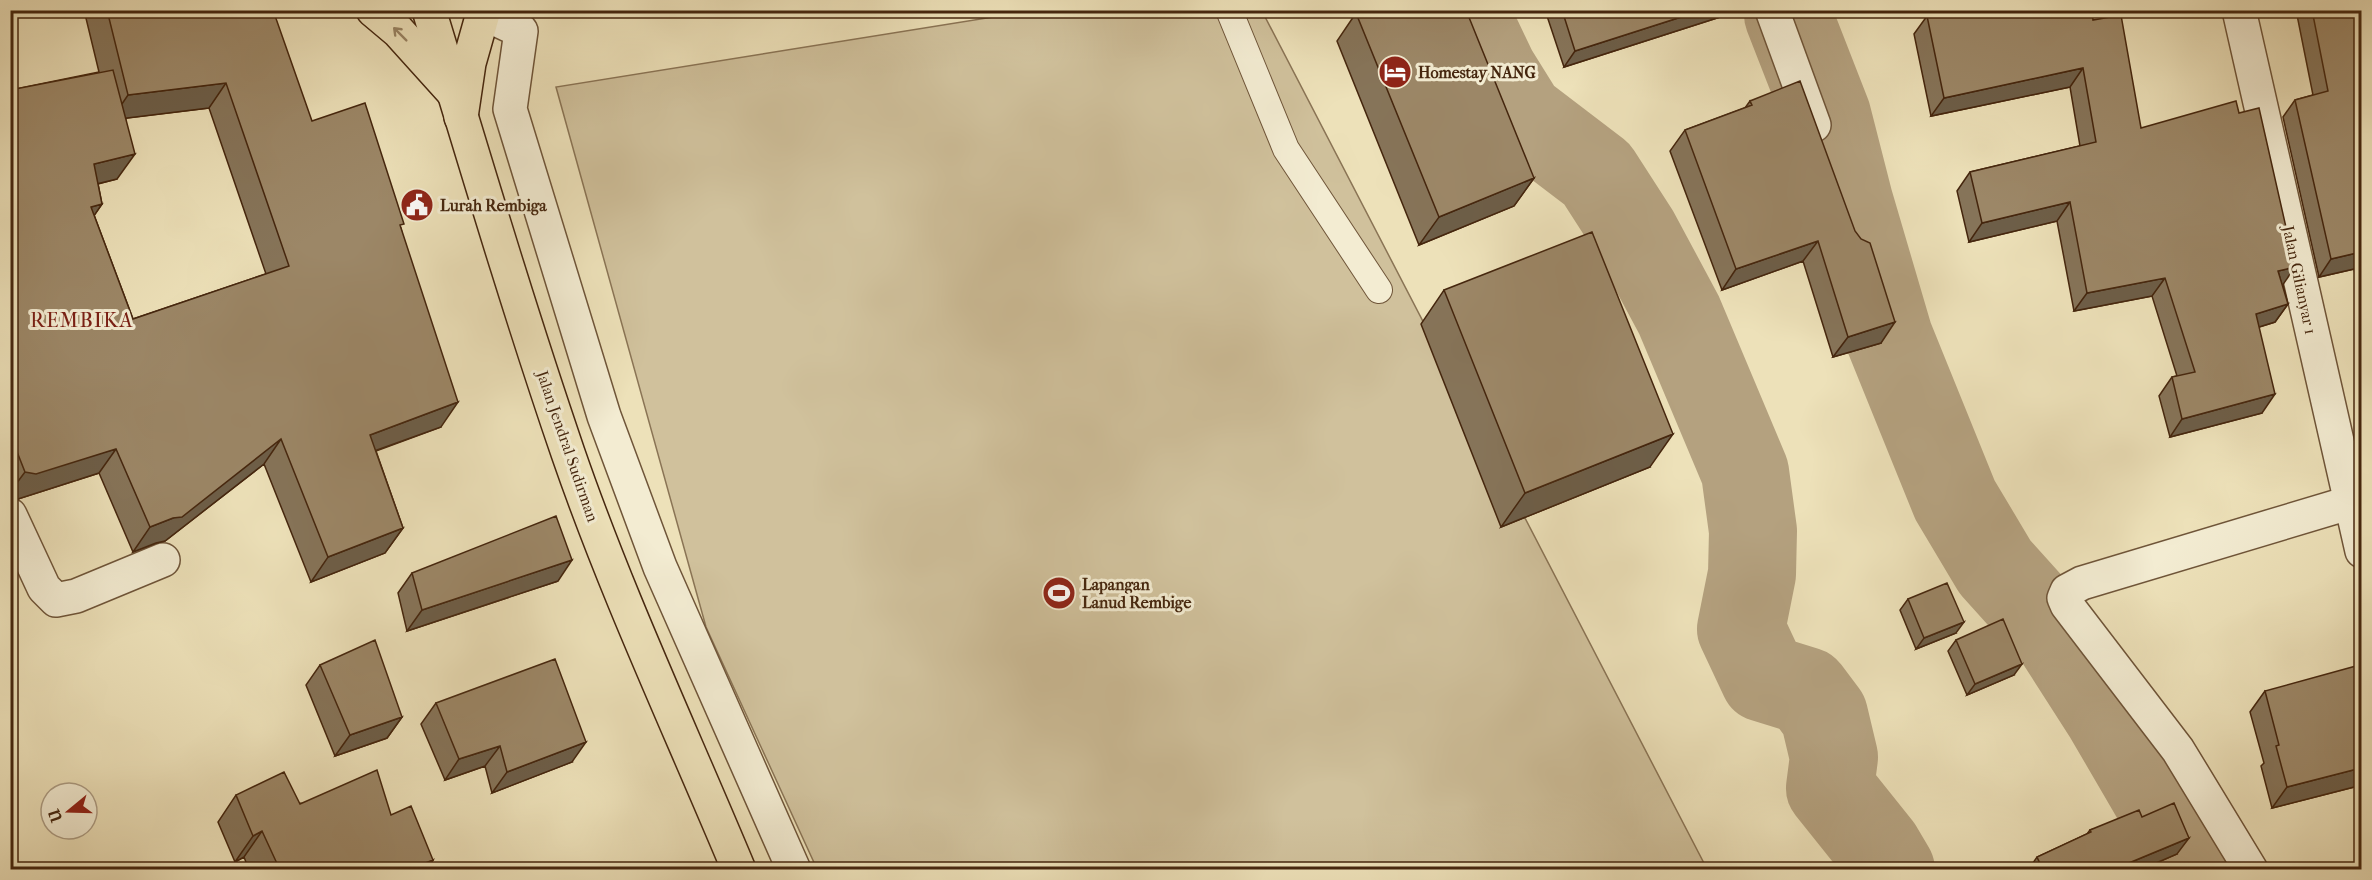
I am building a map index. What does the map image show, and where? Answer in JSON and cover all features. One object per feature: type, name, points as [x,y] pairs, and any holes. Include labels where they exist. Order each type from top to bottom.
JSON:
[{"type":"main road","points":[[373,10],[398,31],[457,105]]},
{"type":"main road","name":"Jalan Jendral Sudirman","points":[[429,10],[568,454],[629,615],[739,870]]},
{"type":"main road","points":[[457,105],[484,12]]},
{"type":"street","points":[[1772,10],[1825,156]]},
{"type":"street","name":"Jalan Gilianyar 1","points":[[2239,10],[2356,501],[2361,551]]},
{"type":"street","points":[[484,12],[521,30],[510,109],[604,416],[660,567],[794,870]]},
{"type":"street","points":[[2251,870],[2178,750],[2067,605],[2064,598],[2067,591],[2082,583],[2356,501]]},
{"type":"street","points":[[10,515],[44,588],[56,600],[76,596],[163,560]]},
{"type":"lane","points":[[1229,10],[1286,149],[1379,290]]},
{"type":"shaded area","points":[[1031,11],[1262,11],[1707,869],[817,869],[706,627],[556,87]]},
{"type":"building","points":[[107,10],[158,10],[158,13],[164,10],[273,10],[312,121],[365,103],[404,224],[400,225],[458,402],[370,435],[403,528],[328,557],[281,439],[182,517],[150,527],[116,449],[36,474],[25,472],[10,434],[10,90],[113,70],[135,154],[94,164],[102,204],[91,207],[133,319],[289,266],[226,83],[128,95]]},
{"type":"building","points":[[1362,10],[1466,10],[1534,178],[1439,217],[1356,13]]},
{"type":"building","points":[[1562,10],[1703,10],[1575,51]]},
{"type":"building","points":[[1950,10],[2092,10],[2093,20],[2121,15],[2141,128],[2236,101],[2239,113],[2259,108],[2295,267],[2278,271],[2288,304],[2256,314],[2275,394],[2182,419],[2172,377],[2195,372],[2165,278],[2087,293],[2070,202],[1982,223],[1970,172],[2096,142],[2083,68],[1944,98],[1927,16]]},
{"type":"building","points":[[2312,10],[2361,10],[2361,252],[2331,259],[2295,100],[2328,91]]},
{"type":"building","points":[[1800,81],[1855,231],[1861,239],[1870,243],[1895,322],[1848,337],[1818,241],[1736,269],[1685,130],[1752,105],[1750,101]]},
{"type":"building","points":[[1592,232],[1673,434],[1525,493],[1444,290]]},
{"type":"building","points":[[556,516],[572,560],[422,610],[412,573]]},
{"type":"building","points":[[1947,583],[1964,622],[1924,638],[1908,599]]},
{"type":"building","points":[[2003,619],[2022,664],[1975,684],[1956,640]]},
{"type":"building","points":[[375,640],[402,717],[350,735],[320,665]]},
{"type":"building","points":[[555,659],[586,742],[507,772],[500,746],[459,759],[436,703]]},
{"type":"building","points":[[2356,666],[2361,686],[2361,768],[2287,787],[2265,691]]},
{"type":"building","points":[[377,770],[391,815],[411,806],[433,860],[408,870],[280,870],[262,831],[253,836],[236,795],[284,772],[300,804]]},
{"type":"building","points":[[2174,803],[2189,838],[2112,870],[2043,870],[2037,857],[2091,832],[2090,830],[2139,810],[2142,817]]},
{"type":"waterway","points":[[1464,10],[1493,71],[1521,116],[1597,174],[1635,233],[1679,315],[1745,472],[1753,531],[1752,574],[1741,629],[1764,678],[1806,691],[1824,715],[1834,757],[1830,788],[1878,848],[1891,870]]},
{"type":"waterway","points":[[1788,15],[1827,115],[1849,201],[1889,337],[1955,500],[1995,567],[2058,637],[2108,715],[2157,799],[2192,870]]},
{"type":"place","name":"Homestay NANG","points":[[1395,72]]},
{"type":"place","name":"Lurah Rembiga","points":[[417,205]]},
{"type":"place","name":"Lapangan Lanud Rembige","points":[[1059,593]]},
{"type":"district","name":"REMBIKA","points":[[82,320]]}]
